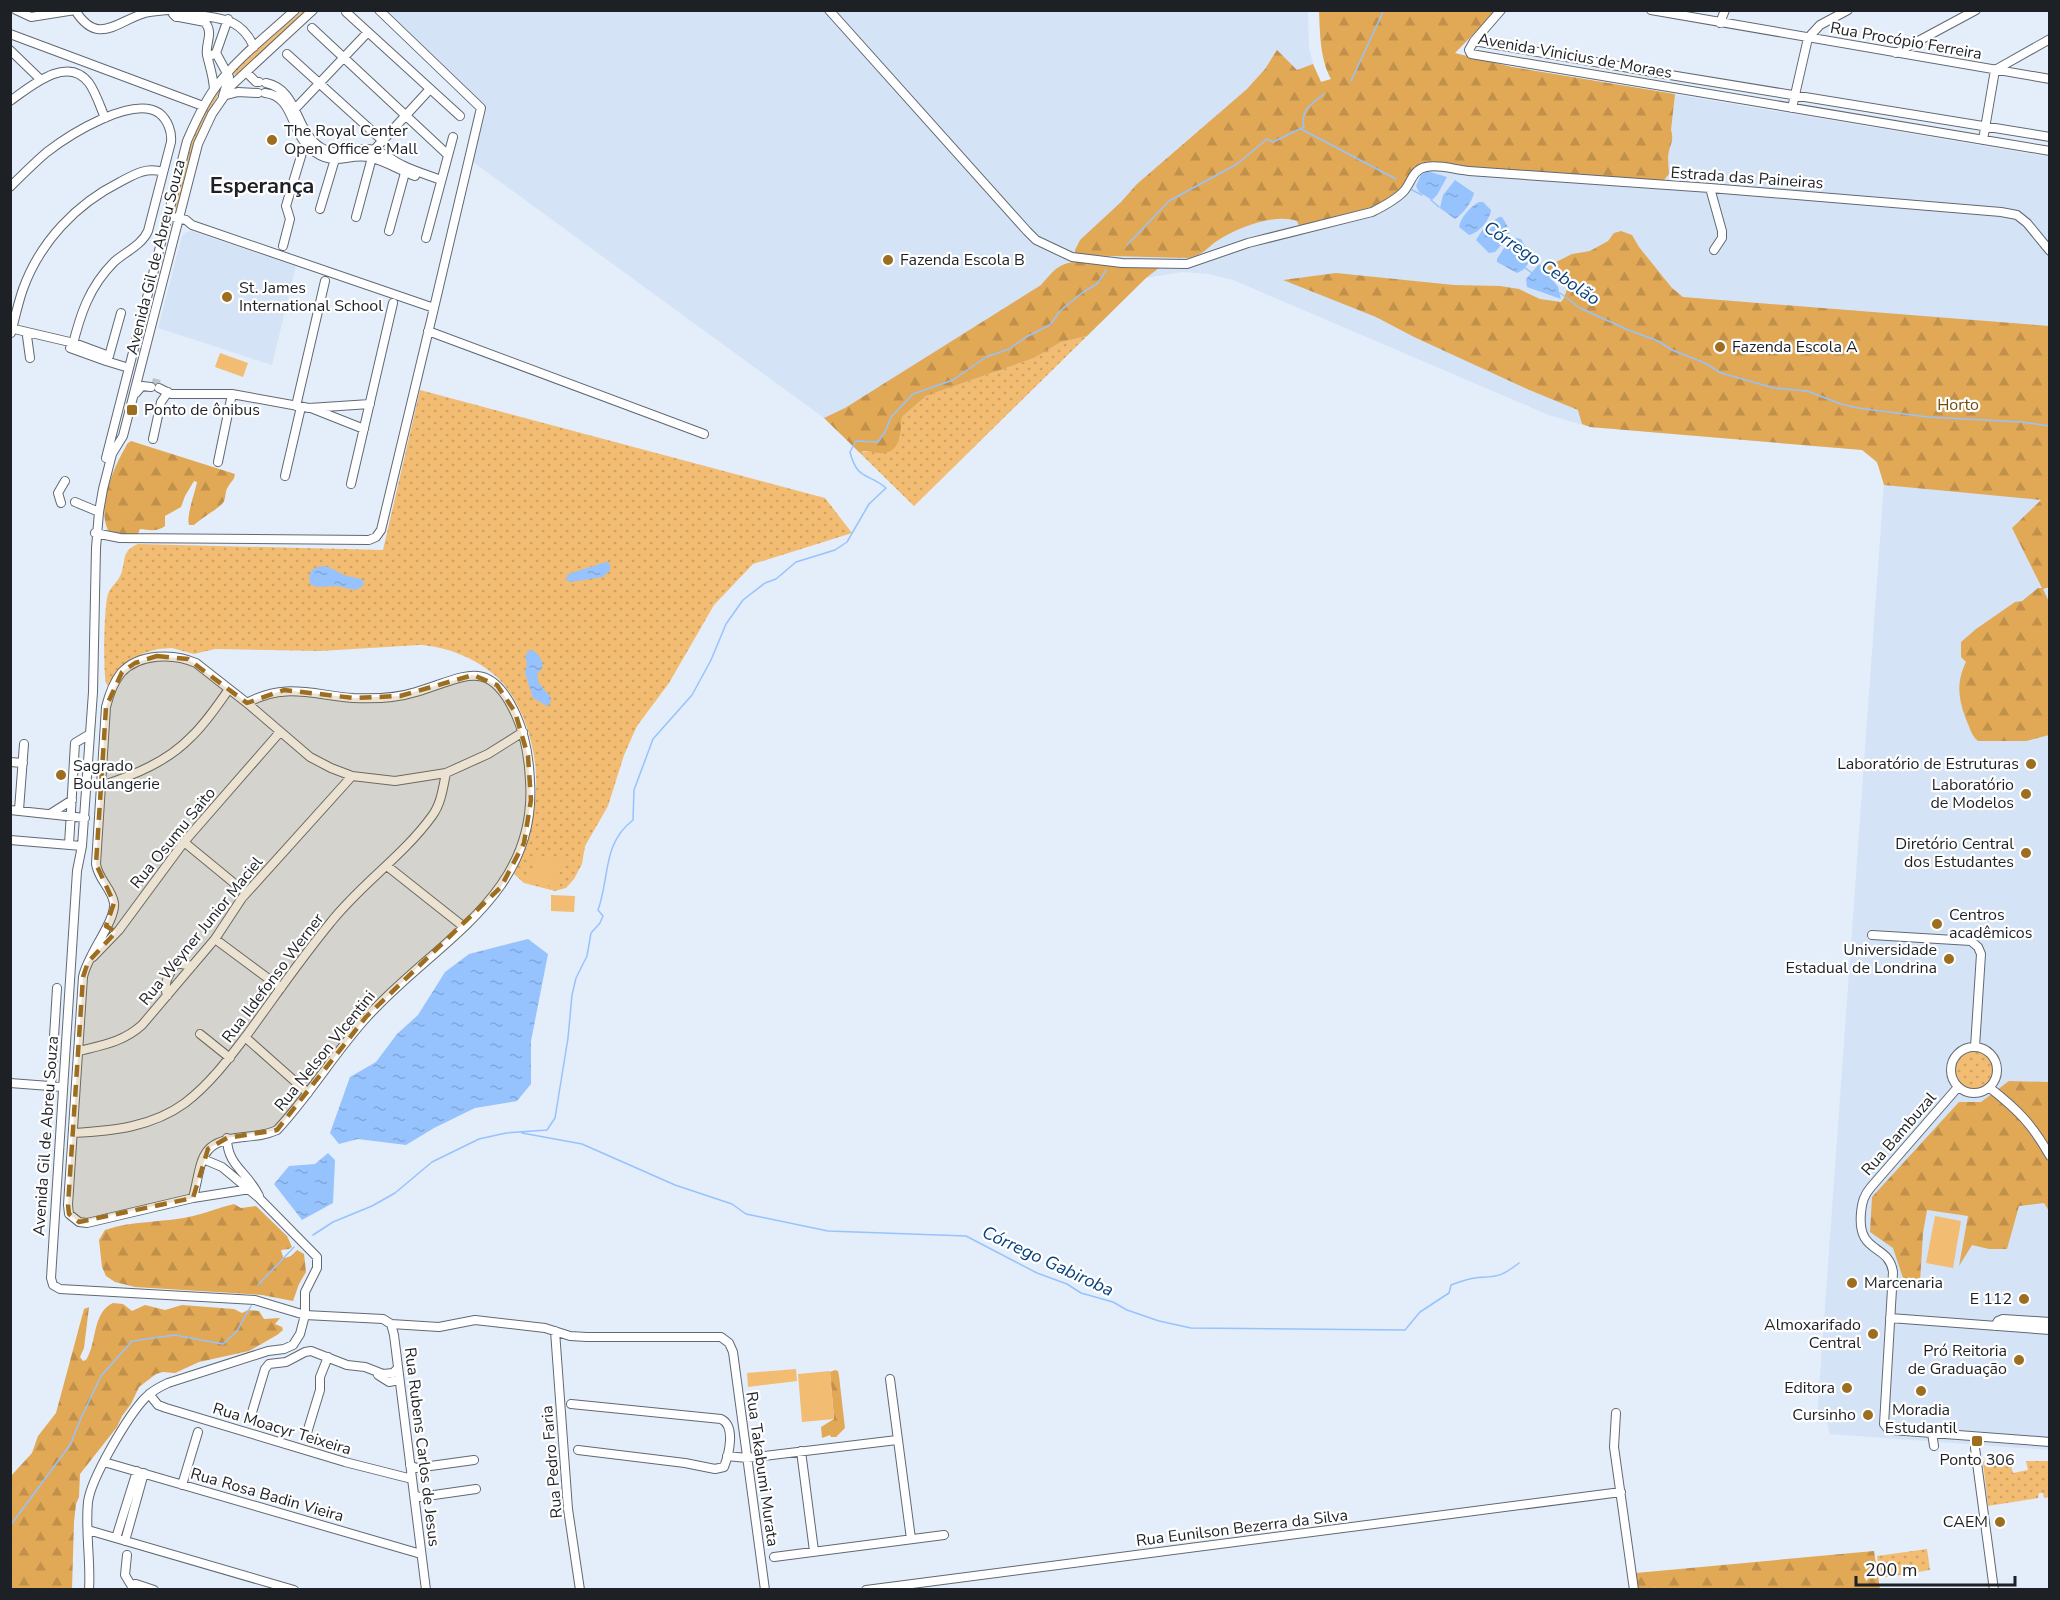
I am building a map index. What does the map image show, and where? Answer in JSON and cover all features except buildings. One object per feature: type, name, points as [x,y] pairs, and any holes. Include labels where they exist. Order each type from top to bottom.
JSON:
[{"type":"street","points":[[16,10],[31,17],[75,10],[85,23],[102,29],[118,27],[145,13],[173,12],[228,20],[250,37],[254,47]]},
{"type":"street","name":"Avenida Gil de Abreu Souza","points":[[296,10],[254,47],[214,89],[203,106],[187,141],[129,368],[97,511],[93,692],[85,818],[77,871],[51,1278],[53,1285],[60,1289],[255,1300],[305,1315]]},
{"type":"street","name":"Avenida Gil de Abreu Souza","points":[[97,511],[112,454],[126,429],[198,144],[223,96],[313,10]]},
{"type":"street","points":[[96,533],[120,538],[369,540],[376,537],[381,530],[481,108],[379,10]]},
{"type":"street","name":"Estrada das Paineiras","points":[[829,10],[1027,231],[1036,240],[1072,257],[1122,263],[1187,264],[1248,243],[1372,212],[1404,192],[1416,171],[1426,167],[2001,212],[2017,215],[2027,223],[2049,251]]},
{"type":"street","points":[[1474,41],[1501,10]]},
{"type":"street","name":"Rua Procópio Ferreira","points":[[1651,10],[2049,79]]},
{"type":"street","points":[[1720,23],[1725,10]]},
{"type":"street","points":[[1792,108],[1808,38],[1820,25],[1848,10]]},
{"type":"street","points":[[1896,53],[1976,10]]},
{"type":"street","points":[[173,12],[207,24],[210,37],[207,56],[213,71],[214,89]]},
{"type":"street","points":[[346,12],[460,116]]},
{"type":"street","points":[[216,53],[228,20]]},
{"type":"street","points":[[312,28],[448,155]]},
{"type":"street","points":[[293,111],[368,32]]},
{"type":"street","points":[[10,33],[203,106]]},
{"type":"street","points":[[1983,140],[1995,70],[2049,39]]},
{"type":"street","points":[[1921,40],[1920,52],[1924,58]]},
{"type":"street","name":"Avenida Vinicius de Moraes","points":[[2049,137],[1474,41],[1469,51],[1471,54],[2049,151]]},
{"type":"street","points":[[10,50],[42,80]]},
{"type":"street","points":[[207,56],[216,53]]},
{"type":"street","points":[[216,53],[230,80],[223,96],[238,92],[262,93],[280,98],[293,111],[304,131],[321,148],[338,154],[357,150],[373,154],[406,170],[440,182]]},
{"type":"street","points":[[287,54],[383,141]]},
{"type":"street","points":[[10,101],[42,80],[63,72],[82,77],[92,88],[105,118]]},
{"type":"street","points":[[246,72],[256,82],[280,88],[289,97],[295,128],[305,143],[321,156],[335,159],[373,154]]},
{"type":"street","points":[[356,217],[373,154],[430,89]]},
{"type":"street","points":[[10,187],[48,152],[105,118],[142,108],[157,112],[171,132],[171,142],[146,235],[96,282],[82,310],[73,346]]},
{"type":"street","points":[[426,238],[453,137]]},
{"type":"street","points":[[283,246],[290,219],[286,206],[305,143]]},
{"type":"street","points":[[320,209],[335,159]]},
{"type":"street","points":[[11,330],[29,274],[46,244],[60,227],[86,203],[109,187],[145,170],[163,172]]},
{"type":"street","points":[[389,231],[406,170]]},
{"type":"street","points":[[1710,188],[1722,231],[1722,238],[1714,250]]},
{"type":"street","points":[[167,219],[192,225],[434,308]]},
{"type":"street","points":[[285,476],[302,407],[326,281]]},
{"type":"street","points":[[351,484],[393,303]]},
{"type":"street","points":[[11,330],[108,356],[121,313]]},
{"type":"street","points":[[11,330],[27,336],[73,346],[106,361],[129,368]]},
{"type":"street","points":[[428,331],[704,434]]},
{"type":"street","points":[[27,336],[30,358]]},
{"type":"street","points":[[141,370],[155,385],[172,394],[232,394],[302,407],[364,429]]},
{"type":"street","points":[[134,398],[142,386],[155,385]]},
{"type":"street","points":[[153,439],[161,402],[168,392]]},
{"type":"street","points":[[218,462],[232,394]]},
{"type":"street","points":[[302,407],[370,404]]},
{"type":"street","points":[[118,414],[118,429],[126,429]]},
{"type":"street","points":[[61,503],[58,497],[59,489],[64,481]]},
{"type":"street","points":[[75,502],[97,511]]},
{"type":"street","points":[[251,1188],[193,1198],[87,1223],[73,1219],[69,1214],[83,977],[87,962],[114,910],[112,897],[98,874],[96,864],[106,707],[111,690],[122,672],[135,663],[157,656],[174,656],[196,663],[247,703],[309,757],[352,776],[395,781],[446,773],[488,754],[523,732]]},
{"type":"street","name":"Rua Nelson VIcentini","points":[[227,1138],[267,1135],[277,1130],[366,1017],[410,974],[465,927],[501,887],[524,843],[531,800],[528,756],[523,732],[515,712],[497,685],[487,677],[473,675],[400,696],[354,698],[284,690],[268,693],[247,703]]},
{"type":"street","points":[[101,786],[126,778],[159,762],[190,738],[229,689]]},
{"type":"street","name":"Rua Osumu Saito","points":[[87,962],[119,930],[184,842],[280,732]]},
{"type":"street","points":[[69,845],[75,743],[90,734]]},
{"type":"street","points":[[24,744],[15,810],[85,818]]},
{"type":"street","points":[[10,762],[23,763]]},
{"type":"street","name":"Rua Ildefonso Werner","points":[[73,1132],[113,1131],[149,1122],[185,1103],[206,1085],[230,1058],[332,920],[410,843],[433,814],[440,800],[446,773]]},
{"type":"street","name":"Rua Weyner Junior Maciel","points":[[79,1051],[118,1041],[131,1035],[215,939],[246,893],[352,776]]},
{"type":"street","points":[[50,814],[72,800]]},
{"type":"street","points":[[10,840],[82,846]]},
{"type":"street","points":[[184,842],[246,893]]},
{"type":"street","points":[[387,866],[465,927]]},
{"type":"street","points":[[106,926],[112,930],[119,930]]},
{"type":"street","points":[[1872,935],[1971,941],[1976,944],[1981,954],[1975,1047]]},
{"type":"street","points":[[215,939],[281,988]]},
{"type":"street","points":[[167,996],[166,980],[176,963],[192,966]]},
{"type":"street","points":[[51,1086],[57,988]]},
{"type":"street","points":[[200,1034],[230,1058]]},
{"type":"street","points":[[245,1037],[308,1093]]},
{"type":"street","points":[[1975,1047],[1983,1048],[1995,1059],[1997,1074],[1990,1088],[1977,1094],[1958,1087],[1952,1074],[1953,1061],[1962,1050],[1975,1047]]},
{"type":"street","points":[[10,1083],[63,1087]]},
{"type":"street","name":"Rua Bambuzal","points":[[1932,1434],[1888,1430],[1884,1425],[1893,1267],[1888,1259],[1863,1236],[1860,1224],[1864,1198],[1958,1087]]},
{"type":"street","points":[[1990,1088],[2030,1123],[2049,1156]]},
{"type":"street","points":[[89,1590],[90,1493],[104,1462],[136,1410],[149,1394],[168,1383],[268,1351],[291,1346],[300,1334],[305,1315],[305,1292],[317,1268],[317,1257],[251,1188],[230,1158],[227,1138],[213,1144],[203,1159],[193,1198]]},
{"type":"street","points":[[203,1159],[222,1167],[251,1188]]},
{"type":"street","points":[[305,1315],[377,1318],[391,1324],[439,1328],[475,1320],[555,1331]]},
{"type":"street","points":[[1890,1318],[2049,1330]]},
{"type":"street","points":[[1995,1326],[2003,1319],[2049,1322]]},
{"type":"street","name":"Rua Rubens Carlos de Jesus","points":[[391,1324],[426,1590]]},
{"type":"street","name":"Rua Takabumi Murata","points":[[555,1331],[570,1336],[588,1337],[721,1337],[729,1342],[733,1352],[765,1590]]},
{"type":"street","name":"Rua Pedro Faria","points":[[555,1331],[568,1509],[580,1590]]},
{"type":"street","points":[[250,1419],[268,1364],[289,1361],[309,1351],[347,1365],[388,1374],[397,1369]]},
{"type":"street","points":[[306,1436],[320,1390],[320,1377],[328,1357]]},
{"type":"street","points":[[372,1370],[389,1382],[399,1380]]},
{"type":"street","points":[[890,1379],[911,1539]]},
{"type":"street","name":"Rua Moacyr Teixeira","points":[[149,1394],[158,1405],[166,1408],[345,1462],[412,1479]]},
{"type":"street","points":[[571,1404],[721,1419],[729,1428],[727,1456],[724,1467],[718,1470],[686,1463],[578,1450]]},
{"type":"street","points":[[1616,1413],[1614,1447],[1634,1590]]},
{"type":"street","points":[[182,1485],[198,1432]]},
{"type":"street","points":[[1934,1446],[1932,1434],[2049,1442]]},
{"type":"street","points":[[746,1456],[897,1440]]},
{"type":"street","points":[[1975,1448],[1994,1590]]},
{"type":"street","points":[[801,1451],[814,1551]]},
{"type":"street","points":[[727,1456],[772,1454]]},
{"type":"street","points":[[750,1474],[759,1456]]},
{"type":"street","points":[[410,1465],[416,1468],[474,1460]]},
{"type":"street","name":"Rua Rosa Badin Vieira","points":[[104,1462],[421,1554]]},
{"type":"street","points":[[116,1538],[140,1472]]},
{"type":"street","points":[[125,1540],[140,1472]]},
{"type":"street","points":[[414,1495],[420,1497],[476,1489]]},
{"type":"street","name":"Rua Eunilson Bezerra da Silva","points":[[866,1590],[1621,1492]]},
{"type":"street","points":[[88,1530],[294,1590]]},
{"type":"street","points":[[774,1557],[944,1535]]},
{"type":"street","points":[[127,1555],[125,1575],[129,1587],[136,1584],[154,1590]]},
{"type":"highlighted area","points":[[157,656],[188,659],[247,703],[284,690],[354,698],[400,696],[473,675],[497,685],[515,712],[528,756],[531,800],[524,843],[501,887],[366,1017],[277,1130],[227,1138],[208,1149],[193,1198],[79,1222],[69,1214],[68,1205],[83,977],[88,962],[116,932],[106,926],[114,903],[96,864],[106,707],[122,672],[135,663]]},
{"type":"shaded area","points":[[302,11],[309,11],[237,75],[233,74],[232,72]]},
{"type":"shaded area","points":[[382,11],[1308,11],[1309,48],[1321,82],[1512,67],[2049,157],[2049,1450],[1830,1434],[1827,1423],[1817,1419],[1884,484],[1880,467],[1868,453],[1852,449],[1590,427],[1549,415],[1233,280],[1209,274],[1182,272],[1146,278],[914,506],[824,418],[473,162],[487,108]]},
{"type":"shaded area","points":[[225,79],[228,81],[209,111],[202,128],[176,214],[172,214],[195,130],[207,105]]},
{"type":"shaded area","name":"St. James International School","points":[[191,231],[296,266],[272,365],[158,328],[182,236]]},
{"type":"shaded area","points":[[1087,336],[914,506],[860,453],[869,451],[901,427],[902,417],[926,396],[1034,358],[1061,342]]},
{"type":"shaded area","points":[[220,353],[248,363],[243,377],[215,367]]},
{"type":"shaded area","points":[[420,390],[825,498],[852,533],[753,564],[714,605],[669,683],[637,726],[624,755],[608,806],[585,846],[582,864],[566,888],[555,891],[524,883],[514,874],[526,843],[534,812],[536,776],[532,745],[516,702],[507,689],[490,671],[471,659],[440,648],[419,645],[320,651],[215,649],[194,654],[172,648],[144,653],[126,663],[115,674],[108,686],[106,683],[104,638],[108,594],[121,574],[126,553],[138,544],[383,550]]},
{"type":"shaded area","points":[[535,856],[563,858],[562,872],[558,872],[557,886],[529,884],[530,870],[534,870]]},
{"type":"shaded area","points":[[551,895],[575,896],[574,912],[551,911]]},
{"type":"shaded area","points":[[1974,1051],[1988,1056],[1993,1070],[1988,1084],[1974,1089],[1960,1084],[1955,1070],[1960,1056]]},
{"type":"shaded area","points":[[1935,1216],[1961,1221],[1953,1268],[1926,1263]]},
{"type":"shaded area","points":[[796,1369],[797,1381],[748,1387],[747,1373]]},
{"type":"shaded area","points":[[830,1371],[834,1419],[802,1422],[798,1374]]},
{"type":"shaded area","points":[[1987,1460],[2010,1461],[2013,1473],[2028,1470],[2026,1461],[2049,1461],[2049,1497],[2044,1498],[2043,1493],[2039,1493],[2038,1498],[1988,1506],[1983,1462]]},
{"type":"shaded area","points":[[1927,1549],[1930,1570],[1880,1578],[1877,1556]]},
{"type":"green space","points":[[1319,11],[1496,11],[1455,53],[1512,67],[1675,94],[1672,138],[1668,157],[1669,174],[1664,180],[1658,181],[1423,164],[1415,168],[1396,193],[1374,208],[1300,228],[1297,221],[1288,219],[1258,222],[1228,234],[1203,252],[1188,258],[1075,255],[1080,240],[1137,184],[1247,89],[1265,69],[1277,50],[1297,70],[1313,64],[1321,82],[1331,79],[1327,71],[1320,37]]},
{"type":"green space","name":"Horto","points":[[1621,231],[1632,235],[1672,288],[1683,297],[2049,326],[2050,587],[2043,589],[2050,604],[2049,735],[2026,741],[1978,741],[1965,716],[1959,685],[1966,662],[1961,657],[1961,642],[2015,602],[2022,601],[2038,588],[2042,588],[2012,528],[2041,500],[1884,485],[1877,462],[1862,450],[1590,427],[1582,424],[1578,410],[1414,337],[1376,317],[1283,280],[1336,273],[1454,285],[1500,286],[1519,289],[1540,299],[1561,302],[1568,286],[1559,281],[1547,268],[1548,266],[1572,254],[1590,251],[1608,241],[1614,233]]},
{"type":"green space","points":[[1074,262],[1164,264],[1146,278],[1087,336],[1061,342],[1034,358],[926,396],[902,417],[899,439],[890,451],[860,453],[824,418],[845,408],[1041,285],[1059,267]]},
{"type":"green space","points":[[131,441],[235,474],[227,489],[225,499],[194,525],[189,525],[197,482],[194,481],[181,507],[165,516],[165,526],[162,528],[140,529],[137,536],[123,537],[109,532],[104,511],[108,486],[118,462]]},
{"type":"green space","points":[[2009,1081],[2049,1082],[2049,1211],[2044,1203],[2019,1206],[2007,1249],[1989,1249],[1972,1245],[1959,1266],[1968,1216],[1927,1210],[1920,1282],[1907,1290],[1893,1248],[1870,1232],[1872,1197],[1959,1102],[1981,1102]]},
{"type":"green space","points":[[234,1204],[241,1208],[256,1206],[287,1236],[292,1247],[281,1250],[283,1257],[291,1256],[297,1250],[304,1254],[306,1272],[293,1301],[262,1295],[135,1287],[115,1282],[106,1276],[102,1267],[99,1240],[105,1230],[198,1215]]},
{"type":"green space","points":[[113,1303],[123,1304],[132,1311],[145,1305],[165,1310],[182,1305],[234,1309],[242,1313],[248,1310],[259,1311],[264,1319],[280,1318],[275,1324],[283,1330],[249,1351],[199,1362],[175,1373],[156,1374],[139,1387],[117,1427],[80,1474],[79,1497],[74,1522],[72,1589],[11,1589],[11,1476],[32,1453],[38,1436],[56,1413],[84,1309],[89,1307],[84,1348],[80,1357],[83,1361],[89,1353],[101,1313]]},
{"type":"green space","points":[[838,1371],[839,1376],[845,1428],[836,1437],[830,1435],[822,1438],[821,1427],[834,1419],[830,1372]]},
{"type":"green space","points":[[1874,1551],[1880,1589],[1655,1590],[1654,1586],[1654,1589],[1638,1589],[1636,1573]]},
{"type":"water","points":[[1427,171],[1447,177],[1432,200],[1419,192],[1416,186],[1421,175]]},
{"type":"water","points":[[1455,180],[1474,193],[1467,207],[1455,219],[1440,208],[1443,195]]},
{"type":"water","points":[[1479,202],[1483,202],[1491,210],[1490,214],[1480,229],[1469,235],[1459,227],[1460,223],[1466,213]]},
{"type":"water","points":[[1502,217],[1506,224],[1509,236],[1495,252],[1489,253],[1476,240],[1483,229]]},
{"type":"water","points":[[1516,238],[1521,239],[1532,259],[1523,270],[1517,273],[1497,262],[1504,248]]},
{"type":"water","points":[[1539,264],[1558,287],[1561,299],[1527,287],[1526,279]]},
{"type":"water","points":[[609,563],[611,569],[603,577],[570,582],[566,580],[568,574]]},
{"type":"water","points":[[323,566],[361,579],[364,585],[356,590],[311,585],[309,578],[311,572]]},
{"type":"water","points":[[532,650],[539,655],[542,661],[542,669],[537,676],[539,683],[551,698],[547,706],[533,698],[525,673],[527,663],[525,657],[528,651]]},
{"type":"water","points":[[528,939],[548,954],[531,1041],[531,1084],[517,1101],[475,1108],[406,1145],[358,1139],[339,1144],[330,1133],[350,1077],[376,1062],[397,1034],[418,1015],[445,972],[469,954]]},
{"type":"water","points":[[328,1153],[335,1160],[333,1203],[302,1220],[274,1184],[289,1166],[315,1164]]},
{"type":"waterway","points":[[1351,81],[1384,10]]},
{"type":"waterway","points":[[1127,245],[1169,201],[1237,164],[1267,139],[1273,142],[1304,127],[1305,111],[1324,94]]},
{"type":"waterway","name":"Córrego Cebolão","points":[[1301,129],[1396,179]]},
{"type":"waterway","name":"Córrego Cebolão","points":[[1412,190],[1422,195]]},
{"type":"waterway","name":"Córrego Cebolão","points":[[1431,200],[1439,207]]},
{"type":"waterway","name":"Córrego Cebolão","points":[[1524,267],[1532,273]]},
{"type":"waterway","points":[[313,1235],[333,1222],[372,1206],[395,1193],[432,1162],[479,1139],[506,1133],[547,1130],[555,1118],[576,978],[587,956],[591,933],[603,916],[598,910],[611,850],[623,829],[633,820],[634,790],[653,739],[692,695],[711,660],[726,624],[743,600],[765,583],[776,579],[796,562],[835,550],[847,542],[869,504],[886,488],[864,475],[856,467],[850,452],[856,441],[878,442],[891,417],[913,394],[953,380],[986,357],[1009,349],[1050,325],[1060,311],[1098,283],[1106,270]]},
{"type":"waterway","name":"Córrego Cebolão","points":[[1560,293],[1580,308],[1658,341],[1721,373],[1774,388],[1807,391],[1858,408],[1928,417],[2021,422],[2050,426]]},
{"type":"waterway","name":"Córrego Gabiroba","points":[[522,1133],[582,1144],[675,1185],[732,1204],[746,1214],[828,1231],[966,1236],[1037,1273],[1067,1284],[1081,1293],[1113,1302],[1127,1310],[1159,1321],[1191,1328],[1405,1330],[1420,1312],[1449,1293],[1451,1285],[1472,1278],[1498,1275],[1519,1263]]},
{"type":"waterway","points":[[258,1285],[294,1247]]},
{"type":"waterway","points":[[10,1526],[70,1445],[101,1376],[132,1341],[175,1335],[223,1344],[237,1331],[251,1306]]},
{"type":"tunnel","points":[[152,382],[160,384]]},
{"type":"place","name":"The Royal Center Open Office e Mall","points":[[272,140]]},
{"type":"place","name":"Fazenda Escola B","points":[[888,260]]},
{"type":"place","name":"St. James International School","points":[[227,297]]},
{"type":"place","name":"Fazenda Escola A","points":[[1720,347]]},
{"type":"place","name":"Ponto de ônibus","points":[[132,410]]},
{"type":"place","name":"Laboratório de Estruturas","points":[[2031,764]]},
{"type":"place","name":"Sagrado Boulangerie","points":[[61,775]]},
{"type":"place","name":"Laboratório de Modelos","points":[[2026,794]]},
{"type":"place","name":"Diretório Central dos Estudantes","points":[[2026,853]]},
{"type":"place","name":"Centros acadêmicos","points":[[1937,924]]},
{"type":"place","name":"Universidade Estadual de Londrina","points":[[1949,959]]},
{"type":"place","name":"Marcenaria","points":[[1852,1283]]},
{"type":"place","name":"E 112","points":[[2024,1299]]},
{"type":"place","name":"Almoxarifado Central","points":[[1873,1334]]},
{"type":"place","name":"Pró Reitoria de Graduação","points":[[2019,1360]]},
{"type":"place","name":"Editora","points":[[1847,1388]]},
{"type":"place","name":"Moradia Estudantil","points":[[1921,1391]]},
{"type":"place","name":"Cursinho","points":[[1868,1415]]},
{"type":"place","name":"Ponto 306","points":[[1977,1441]]},
{"type":"place","name":"CAEM","points":[[2000,1522]]},
{"type":"district","name":"Esperança","points":[[262,186]]}]
